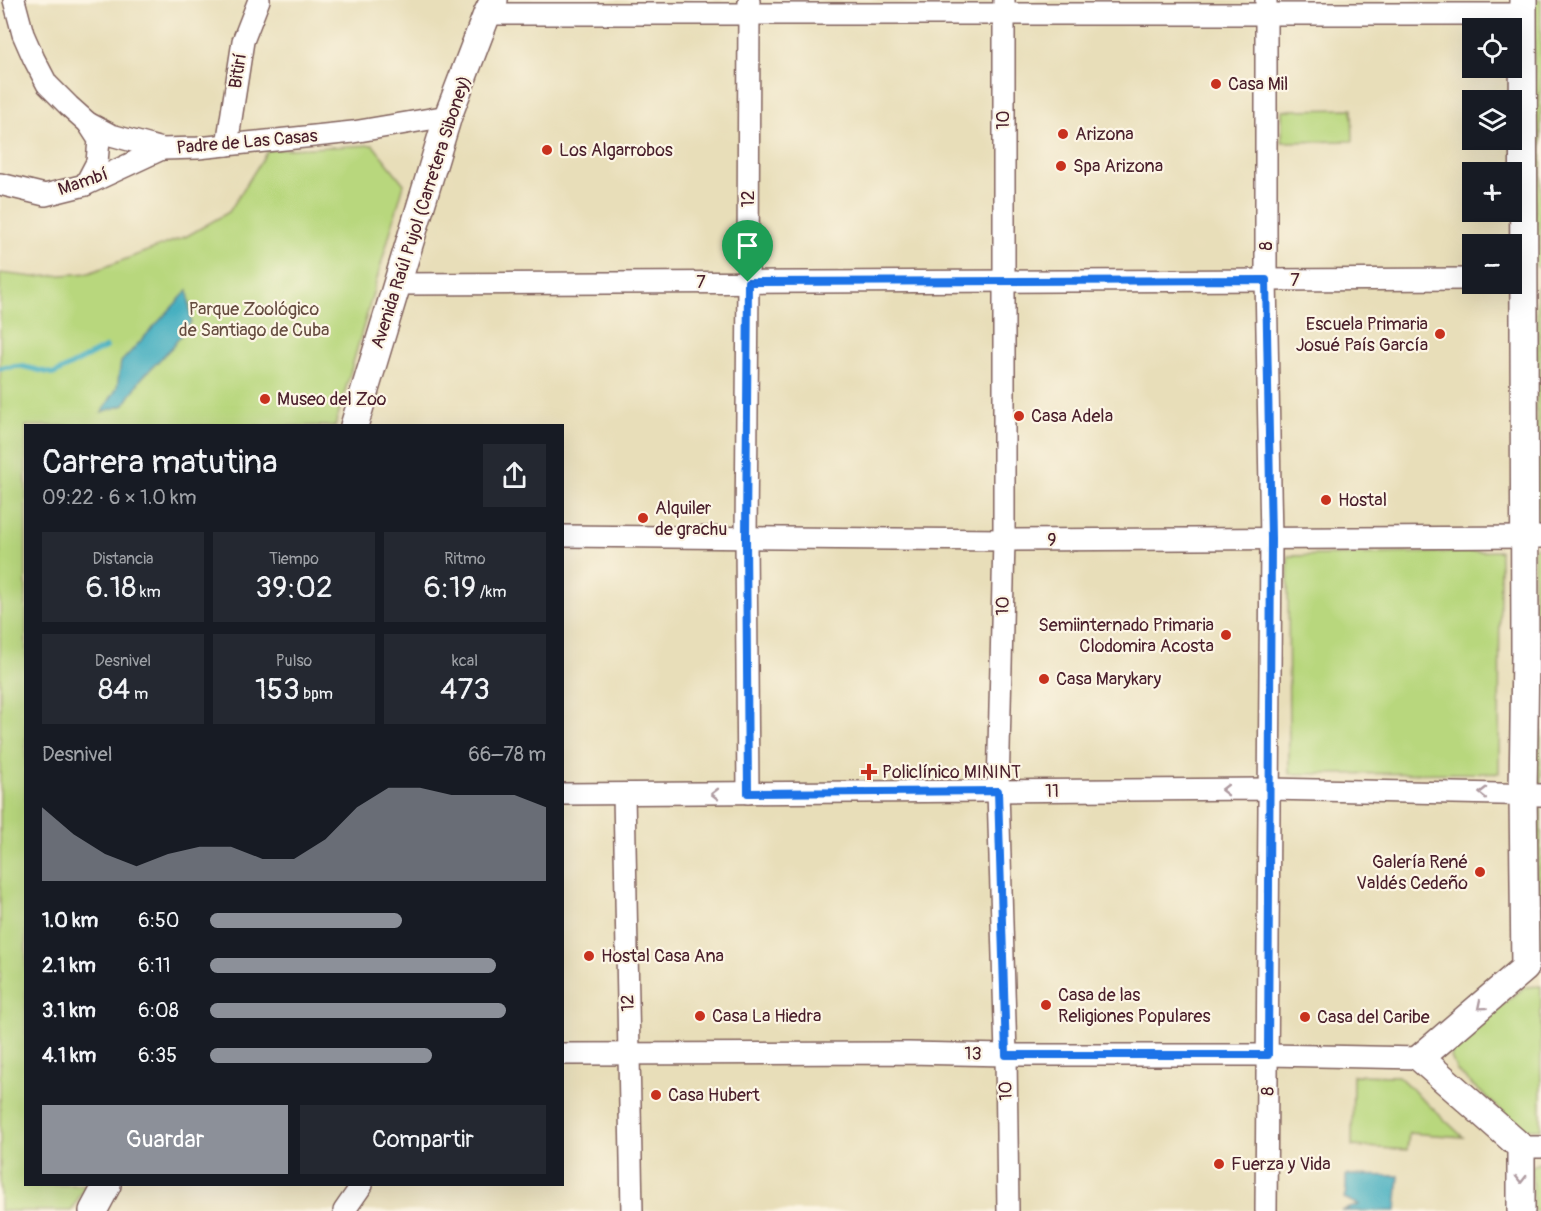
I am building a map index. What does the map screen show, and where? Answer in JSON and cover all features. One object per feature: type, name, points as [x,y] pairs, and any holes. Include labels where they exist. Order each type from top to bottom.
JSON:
[{"type":"main road","name":"Avenida Raúl Pujol (Carretera Siboney)","points":[[355,424],[448,116],[490,7]]},
{"type":"main road","points":[[1521,1211],[1531,1147],[1420,1058],[1533,968],[1533,538],[1526,279],[1523,7]]},
{"type":"main road","points":[[93,1211],[106,1186]]},
{"type":"street","name":"Padre de Las Casas","points":[[14,0],[23,34],[47,84],[88,123],[111,135],[162,149],[198,148],[353,132],[448,116]]},
{"type":"street","name":"Bitirí","points":[[227,145],[243,41],[259,0]]},
{"type":"street","points":[[490,7],[1523,7]]},
{"type":"street","name":"12","points":[[748,793],[746,537],[749,7]]},
{"type":"street","name":"10","points":[[1004,7],[1004,540],[998,791],[1008,1211]]},
{"type":"street","name":"8","points":[[1266,7],[1266,280],[1271,539],[1266,1211]]},
{"type":"street","points":[[85,184],[97,162],[99,140],[88,123]]},
{"type":"street","name":"Mambí","points":[[0,184],[45,195],[85,184],[162,149]]},
{"type":"street","name":"7","points":[[397,284],[1462,279]]},
{"type":"street","name":"9","points":[[564,536],[1004,540],[1533,538]]},
{"type":"street","name":"11","points":[[564,794],[1270,789],[1532,794]]},
{"type":"street","name":"12","points":[[624,794],[632,1211]]},
{"type":"street","name":"13","points":[[564,1054],[908,1053],[1420,1058]]},
{"type":"street","points":[[344,1211],[361,1186]]},
{"type":"green space","points":[[1533,0],[1541,0],[1541,268],[1535,266]]},
{"type":"green space","points":[[1352,109],[1353,141],[1282,142],[1282,110]]},
{"type":"green space","name":"Parque Zoológico de Santiago de Cuba","points":[[373,145],[404,184],[336,424],[24,424],[24,1186],[85,1186],[71,1211],[0,1211],[0,273],[34,277],[89,273],[187,236],[229,212],[268,150]]},
{"type":"green space","points":[[1541,287],[1541,527],[1536,525],[1537,288]]},
{"type":"green space","points":[[1541,545],[1541,785],[1535,781],[1534,548]]},
{"type":"green space","points":[[1500,551],[1499,773],[1289,774],[1288,556]]},
{"type":"green space","points":[[1541,801],[1541,957],[1538,955],[1535,804]]},
{"type":"green space","points":[[1541,986],[1541,1129],[1522,1129],[1457,1071],[1451,1057],[1455,1043],[1525,987]]},
{"type":"green space","points":[[1353,1075],[1398,1076],[1463,1137],[1409,1133],[1407,1150],[1352,1146]]},
{"type":"green space","points":[[1541,1162],[1541,1211],[1533,1211],[1532,1166]]},
{"type":"water","points":[[188,290],[191,322],[173,346],[141,379],[124,405],[102,412],[117,388],[121,362]]},
{"type":"water","points":[[1346,1175],[1399,1176],[1396,1211],[1341,1211],[1359,1205],[1344,1198]]},
{"type":"waterway","points":[[0,368],[21,366],[54,374],[106,347]]},
{"type":"place","name":"Casa Mil","points":[[1216,84]]},
{"type":"place","name":"Arizona","points":[[1063,134]]},
{"type":"place","name":"Los Algarrobos","points":[[547,150]]},
{"type":"place","name":"Spa Arizona","points":[[1061,166]]},
{"type":"place","name":"Escuela Primaria Josué País García","points":[[1440,334]]},
{"type":"place","name":"Museo del Zoo","points":[[265,399]]},
{"type":"place","name":"Casa Adela","points":[[1019,416]]},
{"type":"place","name":"Hostal","points":[[1326,500]]},
{"type":"place","name":"Alquiler de grachu","points":[[643,518]]},
{"type":"place","name":"Semiinternado Primaria Clodomira Acosta","points":[[1226,635]]},
{"type":"place","name":"Casa Marykary","points":[[1044,679]]},
{"type":"place","name":"Policlínico MININT","points":[[869,772]]},
{"type":"place","name":"Galería René Valdés Cedeño","points":[[1480,872]]},
{"type":"place","name":"Hostal Casa Ana","points":[[589,956]]},
{"type":"place","name":"Casa de las Religiones Populares","points":[[1046,1005]]},
{"type":"place","name":"Casa La Hiedra","points":[[700,1016]]},
{"type":"place","name":"Casa del Caribe","points":[[1305,1017]]},
{"type":"place","name":"Casa Hubert","points":[[656,1095]]},
{"type":"place","name":"Fuerza y Vida","points":[[1219,1164]]},
{"type":"route","points":[[1266,280],[1271,539],[1268,1055],[1006,1055],[998,791],[748,793],[746,537],[748,282],[1266,280]]}]
